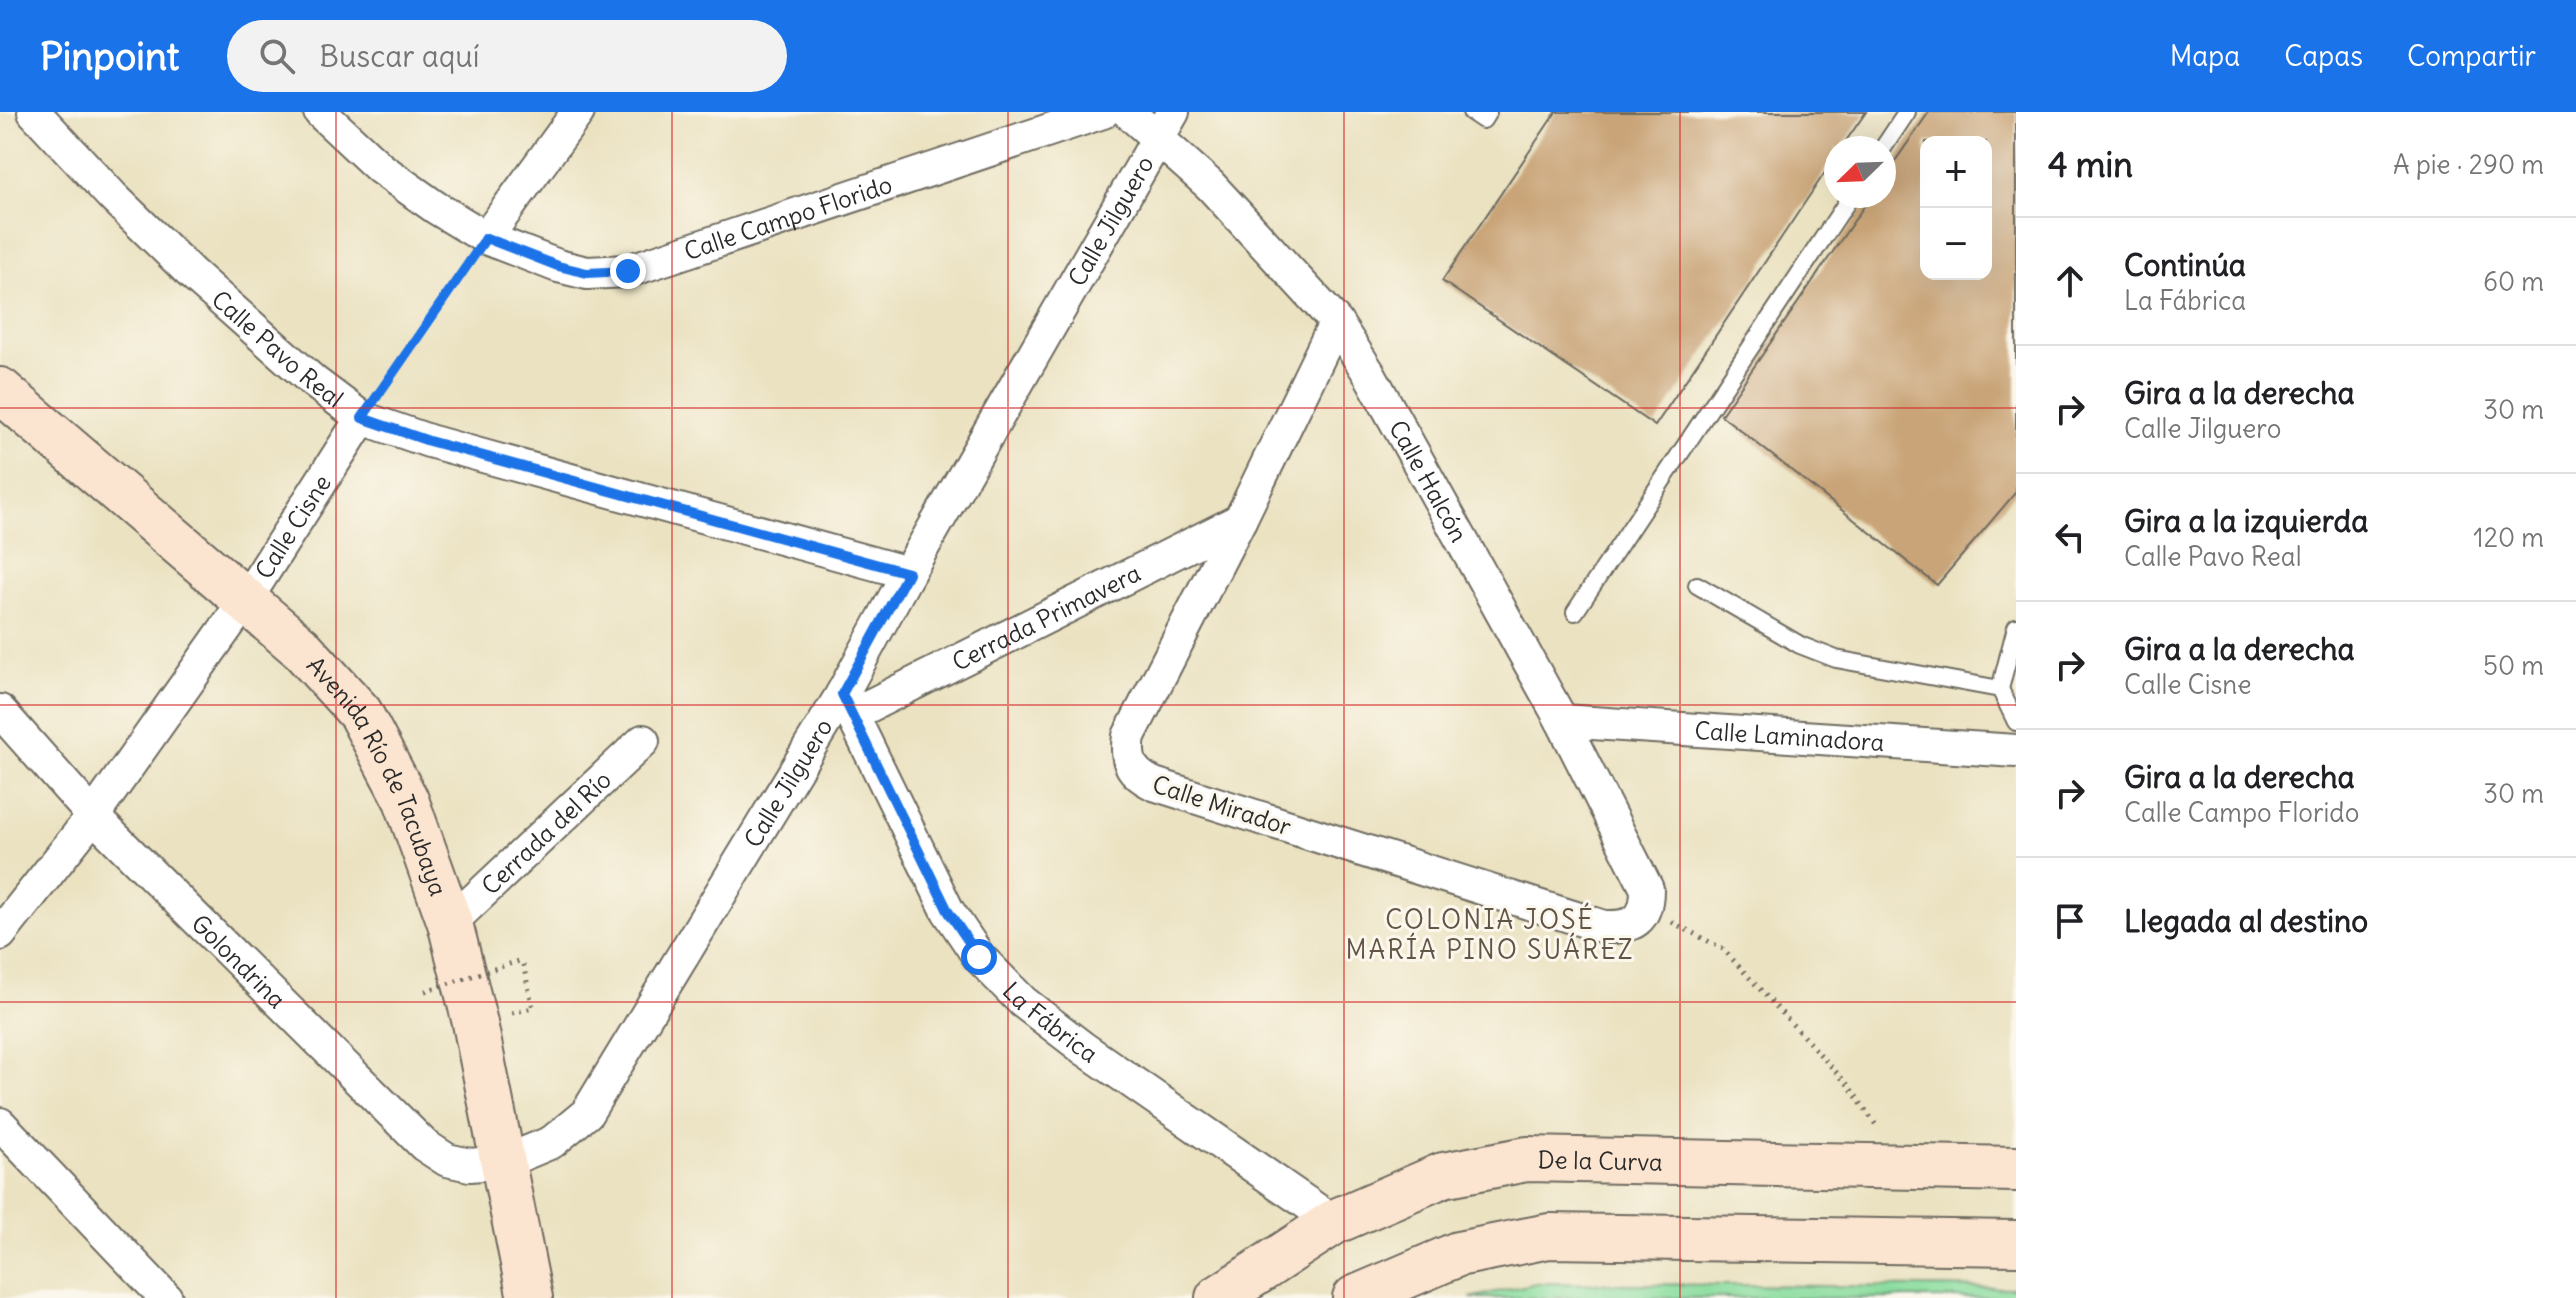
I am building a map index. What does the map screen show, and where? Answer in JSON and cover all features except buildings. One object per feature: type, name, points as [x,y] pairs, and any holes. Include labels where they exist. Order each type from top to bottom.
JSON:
[{"type":"main road","name":"Avenida Río de Tacubaya","points":[[0,390],[301,648],[360,713],[406,800],[450,923],[475,1023],[530,1298]]},
{"type":"main road","name":"De la Curva","points":[[1218,1298],[1334,1222],[1443,1175],[1527,1159],[2016,1169]]},
{"type":"main road","points":[[504,1162],[542,1245],[557,1298]]},
{"type":"main road","points":[[1355,1298],[1458,1254],[1549,1236],[2016,1243]]},
{"type":"street","name":"Calle Pavo Real","points":[[34,112],[113,197],[191,273],[314,382],[362,418],[444,445],[908,573]]},
{"type":"street","name":"Calle Campo Florido","points":[[320,112],[380,168],[486,238],[587,273],[628,271],[1103,112]]},
{"type":"street","points":[[486,238],[578,112]]},
{"type":"street","name":"Calle Halcón","points":[[1128,112],[1166,125],[1210,185],[1336,322],[1370,375],[1562,721],[1647,889],[1647,908]]},
{"type":"street","name":"Calle Jilguero","points":[[504,1162],[552,1142],[587,1113],[847,704],[908,573],[1166,125]]},
{"type":"street","name":"Calle Mirador","points":[[1336,322],[1240,520],[1129,736],[1126,752],[1129,765],[1138,777],[1154,784],[1604,927],[1620,927],[1637,921],[1647,908]]},
{"type":"street","name":"Calle Cisne","points":[[0,934],[93,816],[245,601],[362,418]]},
{"type":"street","name":"Cerrada Primavera","points":[[847,704],[1240,520]]},
{"type":"street","name":"La Fábrica","points":[[847,704],[948,911],[979,957],[1023,1002],[1083,1048],[1334,1222]]},
{"type":"street","name":"Golondrina","points":[[0,711],[93,816],[424,1145],[447,1160],[470,1165],[504,1162]]},
{"type":"street","name":"Calle Laminadora","points":[[1562,721],[2016,751]]},
{"type":"street","name":"Cerrada del Río","points":[[450,923],[643,741]]},
{"type":"street","points":[[0,1124],[166,1298]]},
{"type":"lane","points":[[1471,112],[1483,120],[1488,112]]},
{"type":"lane","points":[[1891,136],[1907,112]]},
{"type":"lane","points":[[1575,612],[1843,208]]},
{"type":"lane","points":[[1697,585],[1800,645],[1836,659],[2000,689]]},
{"type":"lane","points":[[2016,627],[2000,689],[2016,722]]},
{"type":"path","points":[[362,418],[486,238]]},
{"type":"path","points":[[1647,908],[1723,949],[1849,1086],[1905,1168]]},
{"type":"path","points":[[425,991],[522,960],[533,1008]]},
{"type":"green space","points":[[1536,1283],[2016,1288],[2016,1298],[1470,1298]]},
{"type":"district","name":"COLONIA JOSÉ MARÍA PINO SUÁREZ","points":[[1490,934]]},
{"type":"route","points":[[628,271],[587,273],[558,266],[486,238],[362,418],[429,441],[908,573],[842,694],[948,911],[979,957]]}]
